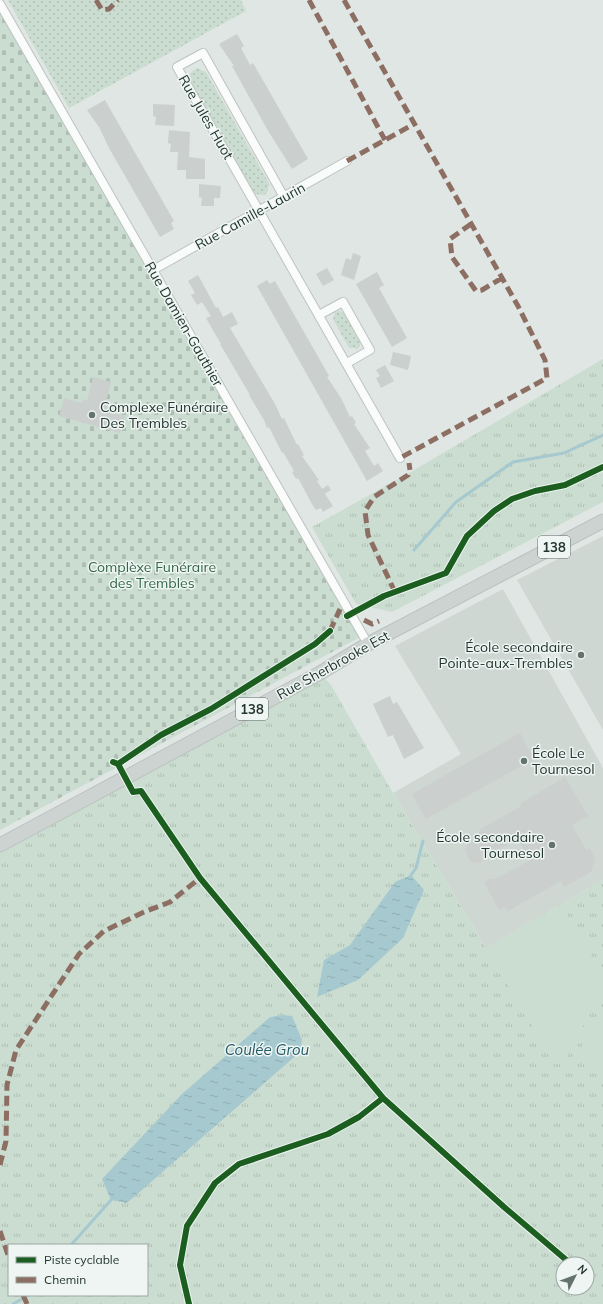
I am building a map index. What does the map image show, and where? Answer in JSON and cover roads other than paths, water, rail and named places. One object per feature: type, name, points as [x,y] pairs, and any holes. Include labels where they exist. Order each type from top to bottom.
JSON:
[{"type":"main road","name":"Rue Sherbrooke Est","points":[[0,845],[320,673],[368,644],[603,521]]},
{"type":"street","name":"Rue Damien-Gauthier","points":[[0,4],[368,644]]},
{"type":"street","name":"Rue Jules Huot","points":[[284,197],[203,53],[177,67],[400,458]]},
{"type":"street","name":"Rue Camille-Laurin","points":[[153,270],[347,161]]},
{"type":"street","points":[[319,315],[343,302],[370,350],[347,364]]},
{"type":"water","points":[[411,875],[424,890],[403,938],[358,980],[317,997],[324,960],[350,945],[395,882]]},
{"type":"water","name":"Coulée Grou","points":[[283,1015],[292,1016],[302,1040],[300,1052],[127,1203],[111,1200],[102,1179],[181,1095],[270,1017]]},
{"type":"waterway","name":"Coulée Grou","points":[[414,550],[456,502],[513,462],[564,453],[603,435]]},
{"type":"waterway","name":"Coulée Grou","points":[[411,875],[416,868],[423,841]]},
{"type":"waterway","name":"Coulée Grou","points":[[72,1244],[111,1200]]},
{"type":"waterway","name":"Coulée Grou","points":[[13,1304],[27,1296]]},
{"type":"place","name":"Complexe Funéraire Des Trembles","points":[[92,415]]},
{"type":"place","name":"École secondaire Pointe-aux-Trembles","points":[[581,655]]},
{"type":"place","name":"École Le Tournesol","points":[[524,761]]},
{"type":"place","name":"École secondaire Tournesol","points":[[552,845]]},
{"type":"park label","name":"Complèxe Funéraire des Trembles","points":[[152,576]]}]
